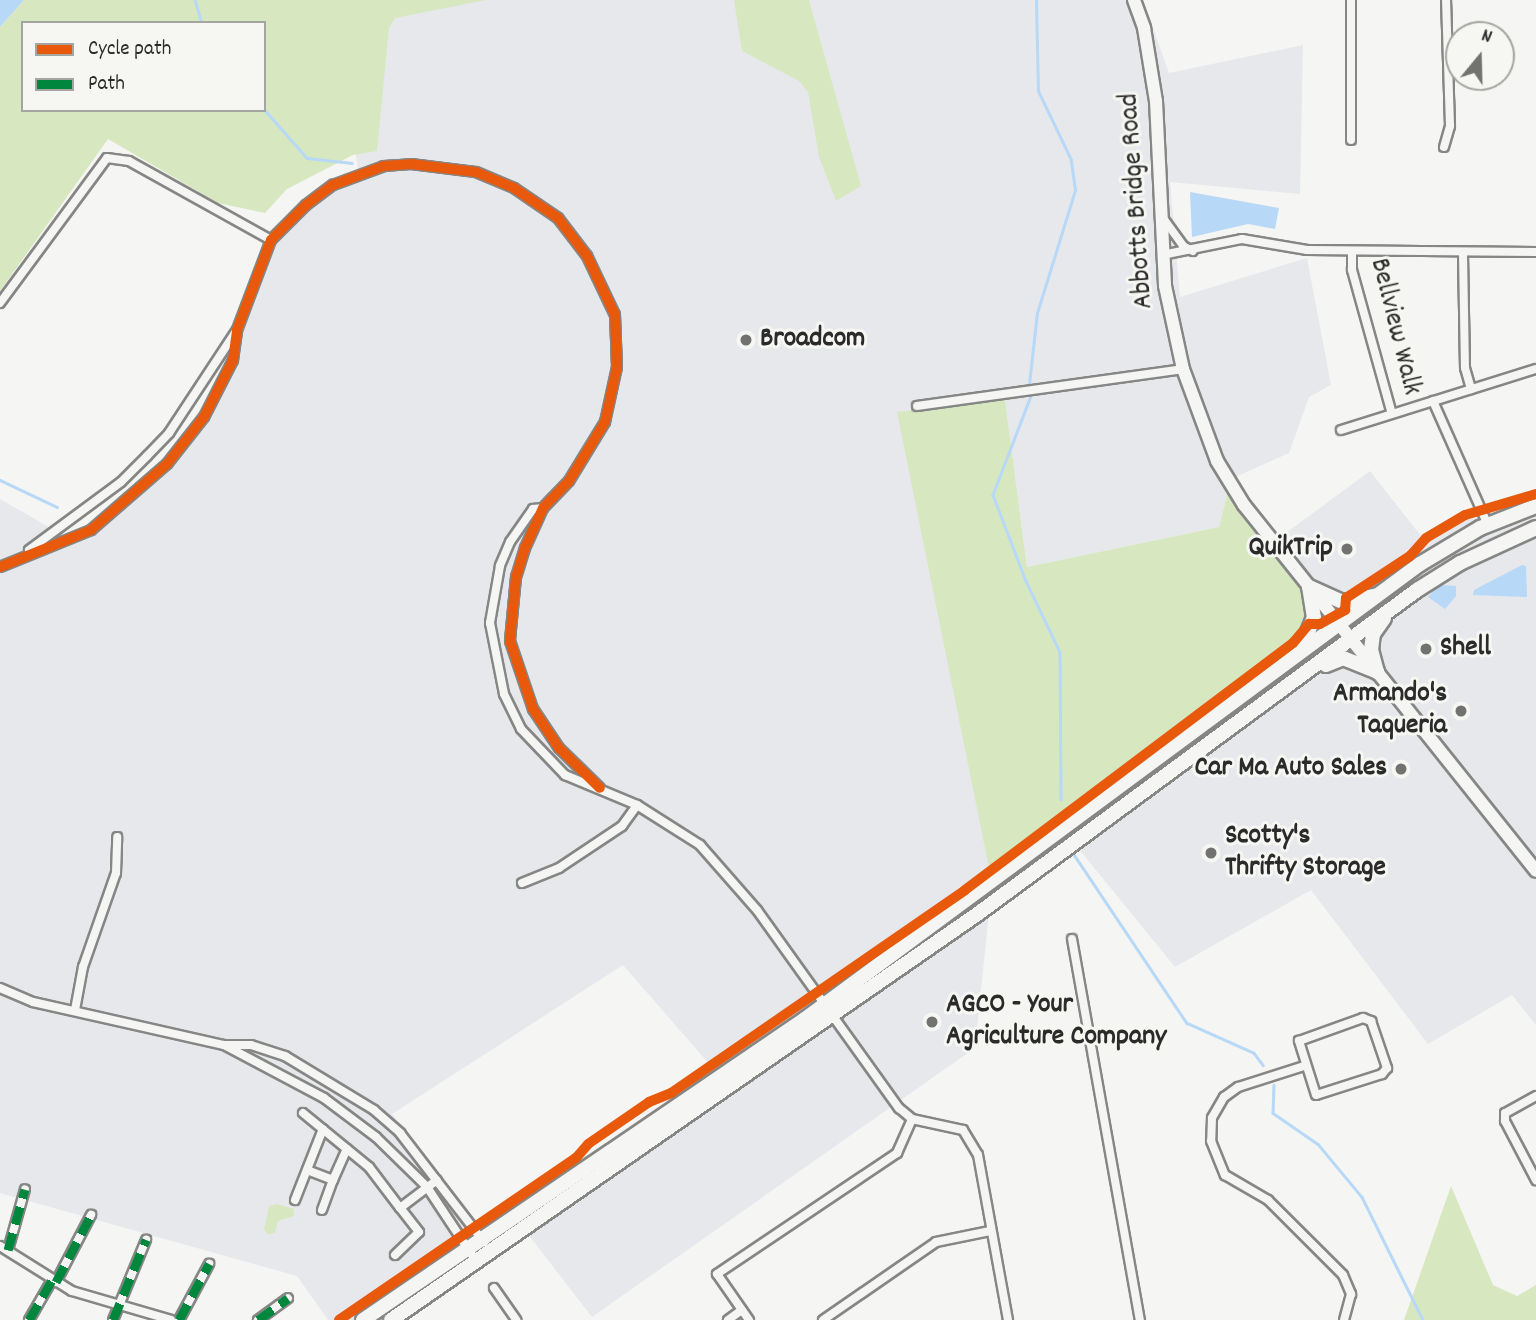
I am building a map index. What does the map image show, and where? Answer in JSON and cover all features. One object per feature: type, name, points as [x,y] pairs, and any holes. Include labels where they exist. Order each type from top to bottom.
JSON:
[{"type":"highway","points":[[363,1320],[466,1247],[805,1019],[821,1003],[1439,551],[1489,525],[1536,506]]},
{"type":"highway","points":[[391,1320],[976,915],[1390,610],[1460,563],[1536,527]]},
{"type":"highway","points":[[1309,587],[1343,602],[1386,591]]},
{"type":"highway","points":[[1299,654],[1314,618],[1309,587]]},
{"type":"highway","points":[[1377,672],[1371,650],[1373,634],[1390,610]]},
{"type":"highway","points":[[1299,677],[1343,657],[1377,672]]},
{"type":"main road","name":"Abbotts Bridge Road","points":[[1133,0],[1152,66],[1162,255],[1183,369],[1217,461],[1244,505],[1536,871]]},
{"type":"street","points":[[1351,0],[1351,140]]},
{"type":"street","points":[[1444,147],[1450,126],[1446,0]]},
{"type":"street","points":[[0,303],[107,158],[129,161],[271,240]]},
{"type":"street","points":[[21,556],[121,482],[169,433],[237,330],[271,240],[333,185],[364,171],[411,164],[476,172],[514,188],[558,218],[587,256],[615,315],[617,367],[603,428],[569,481],[543,508],[516,577],[510,641],[533,709],[559,748],[600,788]]},
{"type":"street","points":[[1162,216],[1174,236],[1194,251]]},
{"type":"street","points":[[1162,255],[1194,251],[1241,239],[1352,251],[1463,254],[1536,252]]},
{"type":"street","name":"Bellview Walk","points":[[1352,251],[1352,270],[1392,414]]},
{"type":"street","points":[[1463,254],[1465,368],[1471,389]]},
{"type":"street","points":[[0,567],[21,556],[91,530],[155,476],[204,416],[233,360],[237,330]]},
{"type":"street","points":[[917,406],[1183,369]]},
{"type":"street","points":[[1341,430],[1536,369]]},
{"type":"street","points":[[1433,401],[1489,525]]},
{"type":"street","points":[[543,508],[533,509],[526,517],[500,566],[490,623],[503,694],[542,755],[565,775],[637,805],[700,845],[757,910],[830,1017],[912,1119],[963,1130],[972,1143],[1008,1320]]},
{"type":"street","points":[[522,883],[559,868],[622,826],[637,805]]},
{"type":"street","points":[[75,1010],[83,967],[116,873],[117,837]]},
{"type":"street","points":[[1072,940],[1140,1320]]},
{"type":"street","points":[[0,988],[33,1002],[224,1045],[251,1045],[285,1056],[341,1086],[400,1133],[490,1252]]},
{"type":"street","points":[[1363,1018],[1371,1021],[1387,1068],[1382,1074],[1322,1096],[1311,1090],[1304,1066],[1298,1047],[1303,1037],[1363,1018]]},
{"type":"street","points":[[224,1045],[324,1098],[382,1141],[427,1187],[475,1261]]},
{"type":"street","points":[[1304,1066],[1238,1087],[1224,1097],[1212,1118],[1211,1140],[1225,1175],[1268,1200],[1343,1275],[1351,1294],[1344,1320]]},
{"type":"street","points":[[1536,1096],[1505,1113],[1505,1121],[1536,1180]]},
{"type":"street","points":[[303,1113],[369,1167],[419,1232],[395,1255]]},
{"type":"street","points":[[749,1320],[718,1274],[897,1153],[912,1119]]},
{"type":"street","points":[[295,1200],[323,1129]]},
{"type":"street","points":[[322,1210],[347,1149]]},
{"type":"street","points":[[307,1170],[333,1180]]},
{"type":"street","points":[[400,1208],[438,1180]]},
{"type":"street","points":[[25,1189],[4,1248],[54,1281],[120,1307],[170,1320]]},
{"type":"street","points":[[29,1320],[91,1215]]},
{"type":"street","points":[[823,1320],[936,1242],[990,1230]]},
{"type":"street","points":[[113,1320],[146,1240]]},
{"type":"street","points":[[179,1320],[209,1264]]},
{"type":"street","points":[[494,1288],[516,1320]]},
{"type":"street","points":[[257,1320],[288,1298]]},
{"type":"street","points":[[728,1320],[742,1310]]},
{"type":"shaded area","points":[[450,0],[1143,0],[1169,73],[1303,45],[1300,194],[1170,182],[1180,297],[1307,258],[1331,385],[1309,397],[1289,453],[1231,479],[1219,527],[1027,567],[1005,400],[992,883],[975,1048],[592,1317],[520,1224],[725,1082],[623,965],[392,1114],[477,1223],[495,1236],[388,1320],[328,1320],[297,1276],[0,1193],[0,499],[68,538],[96,523],[186,439],[210,401],[254,303],[269,247],[306,212],[359,173],[332,25]]},
{"type":"shaded area","points":[[1370,471],[1421,536],[1491,502],[1536,489],[1536,1025],[1512,995],[1428,1044],[1311,890],[1175,967],[1069,837],[1341,631],[1271,544]]},
{"type":"green space","points":[[24,0],[486,0],[395,18],[389,28],[377,151],[353,155],[287,189],[265,213],[218,203],[108,139],[0,291],[0,27]]},
{"type":"green space","points":[[734,0],[809,0],[861,186],[836,201],[819,157],[808,92],[799,81],[742,51]]},
{"type":"green space","points":[[1005,400],[1027,567],[1219,527],[1231,479],[1341,631],[1069,837],[992,883],[897,412]]},
{"type":"green space","points":[[1451,1186],[1493,1285],[1517,1296],[1536,1285],[1536,1320],[1404,1320]]},
{"type":"green space","points":[[277,1204],[294,1209],[294,1216],[278,1221],[275,1233],[268,1234],[264,1230],[269,1206]]},
{"type":"water","points":[[0,0],[24,0],[0,27]]},
{"type":"water","points":[[1190,192],[1279,208],[1275,229],[1248,224],[1192,237]]},
{"type":"water","points":[[1522,565],[1526,566],[1527,597],[1473,595],[1474,590]]},
{"type":"water","points":[[1440,585],[1456,586],[1456,596],[1445,609],[1428,597]]},
{"type":"waterway","points":[[195,0],[201,21]]},
{"type":"waterway","points":[[1029,384],[1037,313],[1075,190],[1071,160],[1038,91],[1036,0]]},
{"type":"waterway","points":[[266,111],[307,158],[352,163]]},
{"type":"waterway","points":[[1031,396],[993,495],[1026,581],[1060,652],[1061,799]]},
{"type":"waterway","points":[[0,480],[57,507]]},
{"type":"waterway","points":[[1073,853],[1187,1023],[1254,1053],[1263,1065]]},
{"type":"waterway","points":[[1274,1085],[1273,1113],[1318,1144],[1362,1197],[1423,1320]]},
{"type":"marked path","points":[[8,1250],[25,1189]]},
{"type":"marked path","points":[[56,1282],[91,1215]]},
{"type":"marked path","points":[[113,1320],[146,1240]]},
{"type":"marked path","points":[[179,1320],[209,1264]]},
{"type":"marked path","points":[[29,1320],[52,1280]]},
{"type":"marked path","points":[[258,1320],[288,1298]]},
{"type":"cycle path","points":[[0,567],[91,530],[167,464],[204,417],[233,360],[237,330],[271,240],[306,205],[333,185],[384,166],[411,164],[476,172],[514,188],[558,218],[587,256],[615,315],[617,367],[605,422],[569,481],[543,508],[525,548],[516,577],[510,641],[533,709],[559,748],[600,788]]},
{"type":"cycle path","points":[[339,1320],[576,1158],[588,1144],[649,1102],[671,1093],[965,890],[1293,643],[1309,624],[1320,624],[1345,610],[1346,598],[1410,556],[1426,538],[1465,515],[1536,494]]},
{"type":"place","name":"Broadcom","points":[[746,340]]},
{"type":"place","name":"QuikTrip","points":[[1347,549]]},
{"type":"place","name":"Shell","points":[[1426,649]]},
{"type":"place","name":"Armando's Taqueria","points":[[1461,711]]},
{"type":"place","name":"Car Ma Auto Sales","points":[[1401,769]]},
{"type":"place","name":"Scotty's Thrifty Storage","points":[[1211,853]]},
{"type":"place","name":"AGCO - Your Agriculture Company","points":[[932,1022]]}]
